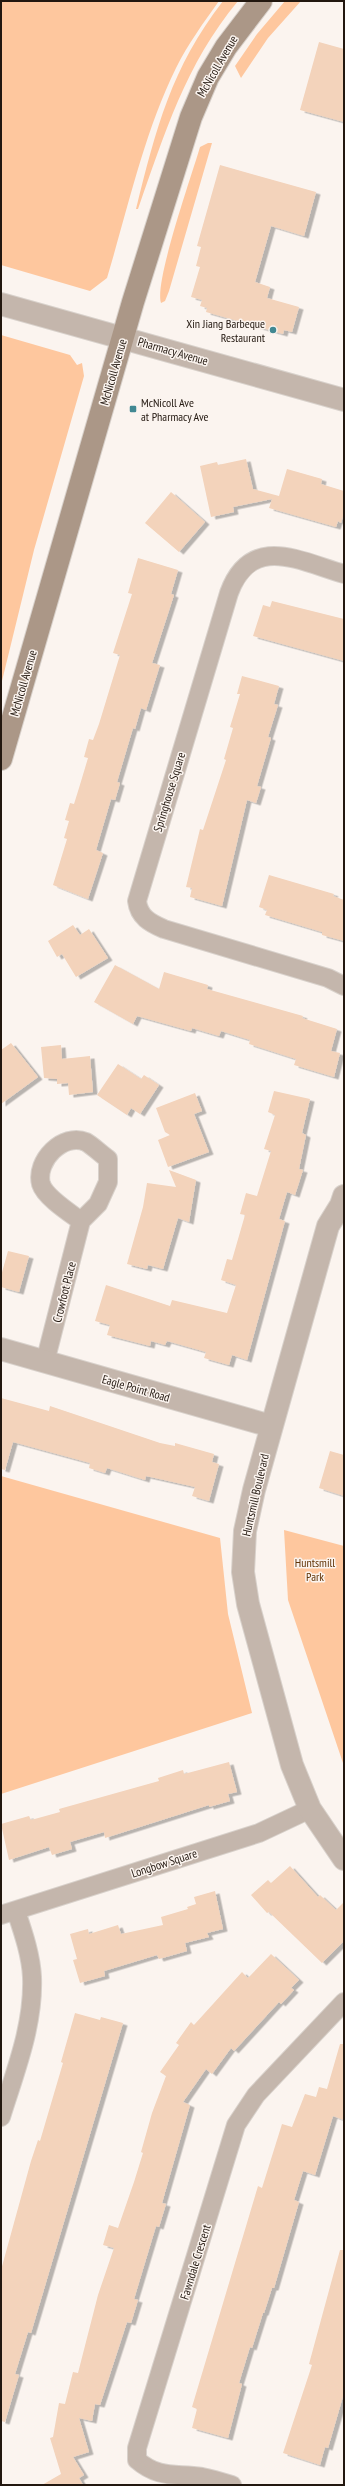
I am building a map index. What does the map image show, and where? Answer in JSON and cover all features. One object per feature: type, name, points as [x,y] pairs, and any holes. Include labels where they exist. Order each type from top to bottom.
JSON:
[{"type":"main road","name":"McNicoll Avenue","points":[[1,759],[123,337],[188,126],[199,96],[226,47],[261,1]]},
{"type":"street","name":"Pharmacy Avenue","points":[[1,304],[344,400]]},
{"type":"street","name":"Springhouse Square","points":[[344,574],[278,556],[265,555],[239,571],[229,593],[137,901],[138,909],[145,919],[164,929],[328,978],[344,986]]},
{"type":"street","points":[[69,1140],[85,1142],[108,1159],[108,1182],[98,1204],[81,1221],[58,1205],[41,1184],[41,1169],[52,1149],[69,1140]]},
{"type":"street","name":"Huntsmill Boulevard","points":[[344,1196],[341,1205],[328,1226],[271,1426],[245,1531],[242,1572],[248,1604],[285,1742],[310,1809],[344,1860]]},
{"type":"street","name":"Crowfoot Place","points":[[45,1362],[81,1221]]},
{"type":"street","name":"Eagle Point Road","points":[[1,1349],[271,1426]]},
{"type":"street","name":"Longbow Square","points":[[1,2117],[25,2038],[31,2006],[30,1966],[9,1913],[259,1833],[310,1809]]},
{"type":"street","name":"Fawndale Crescent","points":[[232,2485],[202,2477],[170,2476],[148,2469],[137,2460],[137,2448],[236,2125],[256,2095],[344,2002]]},
{"type":"green space","points":[[1,1],[219,1],[196,33],[176,68],[155,118],[137,171],[107,278],[90,291],[1,265]]},
{"type":"green space","points":[[223,1],[238,1],[220,25],[190,75],[178,100],[138,209],[136,209],[159,126],[178,75],[205,26]]},
{"type":"green space","points":[[285,1],[301,1],[268,38],[241,78],[235,66],[257,34]]},
{"type":"green space","points":[[208,143],[212,143],[169,291],[165,301],[161,303],[160,291],[163,274],[175,228],[200,147]]},
{"type":"green space","points":[[1,335],[70,355],[77,365],[82,363],[84,376],[34,550],[1,685]]},
{"type":"green space","points":[[1,1476],[220,1538],[228,1614],[252,1713],[1,1794]]},
{"type":"green space","name":"Huntsmill Park","points":[[284,1530],[344,1546],[344,1766],[288,1600]]},
{"type":"building","points":[[319,42],[344,49],[344,122],[300,110]]},
{"type":"building","points":[[220,165],[316,192],[304,236],[271,226],[255,282],[270,287],[267,298],[299,307],[292,332],[284,330],[283,334],[206,312],[207,308],[200,306],[202,300],[191,297],[200,267],[196,266],[201,247],[197,246]]},
{"type":"building","points":[[246,459],[253,489],[279,496],[287,469],[322,479],[321,484],[344,491],[344,513],[341,523],[338,521],[336,527],[269,508],[272,499],[233,507],[234,512],[211,517],[200,466],[217,462],[218,465]]},
{"type":"building","points":[[171,492],[205,522],[179,552],[145,523]]},
{"type":"building","points":[[138,558],[178,570],[171,594],[174,595],[152,663],[160,665],[146,710],[141,708],[135,729],[133,728],[117,782],[120,783],[115,800],[111,799],[96,850],[103,853],[88,899],[53,885],[67,839],[64,838],[69,821],[65,820],[70,803],[74,804],[88,758],[84,757],[89,739],[93,740],[99,724],[120,655],[113,653],[132,594],[128,593]]},
{"type":"building","points":[[272,601],[344,619],[344,661],[253,636],[263,605],[270,607]]},
{"type":"building","points":[[242,676],[279,686],[274,704],[278,705],[268,737],[271,738],[257,786],[261,787],[256,803],[247,800],[222,906],[190,897],[192,888],[186,887],[200,829],[203,830],[226,760],[224,759],[233,728],[230,727],[240,694],[237,694]]},
{"type":"building","points":[[269,875],[334,894],[333,896],[344,900],[344,941],[322,935],[322,932],[265,915],[267,910],[259,907]]},
{"type":"building","points":[[73,925],[80,935],[89,929],[108,958],[76,977],[62,954],[57,957],[48,941]]},
{"type":"building","points":[[115,965],[159,989],[164,972],[208,985],[207,989],[303,1016],[302,1018],[337,1029],[331,1051],[340,1053],[334,1077],[294,1065],[296,1059],[249,1044],[250,1040],[221,1031],[219,1036],[192,1028],[191,1031],[137,1016],[133,1024],[94,1002]]},
{"type":"building","points":[[11,1043],[38,1077],[1,1104],[1,1050]]},
{"type":"building","points":[[61,1045],[62,1059],[90,1056],[93,1092],[69,1095],[68,1083],[57,1084],[57,1079],[44,1078],[41,1047]]},
{"type":"building","points":[[118,1064],[141,1079],[144,1075],[159,1085],[140,1114],[131,1108],[127,1115],[97,1095]]},
{"type":"building","points":[[274,1091],[310,1099],[302,1133],[306,1135],[299,1169],[303,1170],[295,1195],[287,1192],[279,1219],[285,1221],[247,1360],[232,1355],[229,1365],[204,1358],[206,1352],[167,1341],[165,1345],[151,1341],[150,1346],[107,1335],[110,1325],[95,1321],[106,1285],[170,1306],[172,1300],[227,1313],[236,1285],[221,1280],[227,1259],[232,1260],[245,1215],[240,1214],[246,1193],[257,1196],[271,1151],[264,1149],[275,1115],[268,1112]]},
{"type":"building","points":[[195,1093],[202,1111],[194,1114],[209,1152],[168,1167],[158,1140],[170,1135],[165,1132],[156,1108]]},
{"type":"building","points":[[169,1170],[196,1180],[189,1222],[178,1218],[163,1269],[148,1265],[147,1269],[127,1264],[143,1207],[147,1183],[176,1187]]},
{"type":"building","points":[[8,1251],[29,1256],[19,1292],[1,1287],[1,1276]]},
{"type":"building","points":[[1,1398],[49,1411],[50,1406],[160,1443],[175,1446],[175,1443],[214,1454],[212,1462],[219,1464],[209,1501],[192,1496],[195,1487],[146,1476],[145,1480],[107,1468],[105,1473],[89,1468],[90,1463],[13,1442],[5,1470],[1,1469]]},
{"type":"building","points":[[330,1451],[344,1455],[344,1496],[319,1488]]},
{"type":"building","points":[[229,1762],[237,1792],[228,1794],[230,1801],[209,1807],[209,1805],[105,1838],[104,1832],[70,1842],[72,1849],[52,1855],[49,1847],[9,1860],[1,1824],[29,1816],[31,1820],[60,1812],[59,1809],[159,1781],[158,1778],[183,1770],[184,1774]]},
{"type":"building","points":[[290,1866],[318,1897],[320,1895],[336,1910],[344,1902],[344,1941],[322,1963],[269,1912],[267,1913],[251,1895],[268,1880],[271,1883]]},
{"type":"building","points":[[215,1891],[223,1929],[207,1933],[209,1937],[185,1943],[187,1951],[159,1959],[157,1955],[104,1971],[105,1976],[80,1983],[73,1960],[77,1959],[70,1934],[88,1929],[89,1934],[118,1925],[121,1934],[163,1925],[161,1917],[188,1909],[187,1907],[196,1904],[194,1897]]},
{"type":"building","points":[[271,1954],[299,1980],[291,1988],[294,1990],[281,2004],[279,2002],[234,2051],[231,2048],[212,2074],[206,2069],[183,2102],[190,2105],[162,2203],[166,2204],[159,2227],[156,2226],[134,2299],[138,2300],[131,2323],[127,2322],[100,2405],[95,2404],[92,2421],[79,2418],[89,2452],[73,2457],[84,2475],[79,2478],[83,2485],[42,2485],[61,2474],[50,2438],[53,2437],[59,2403],[65,2404],[73,2372],[78,2373],[98,2295],[114,2248],[103,2245],[109,2225],[118,2228],[134,2182],[143,2153],[141,2152],[152,2113],[166,2076],[160,2072],[179,2045],[176,2043],[191,2022],[194,2025],[242,1972],[248,1978]]},
{"type":"building","points":[[75,2013],[100,2020],[101,2017],[123,2023],[31,2333],[28,2332],[15,2374],[19,2375],[5,2422],[1,2421],[1,2270],[31,2161],[38,2140],[40,2141],[63,2063],[61,2062]]},
{"type":"building","points":[[340,2044],[344,2044],[344,2120],[333,2116],[315,2175],[303,2171],[294,2200],[299,2202],[274,2288],[272,2288],[252,2348],[250,2347],[239,2383],[242,2384],[228,2438],[192,2428],[197,2409],[192,2407],[258,2186],[262,2188],[282,2124],[292,2127],[305,2094],[316,2097],[319,2087],[327,2089]]},
{"type":"building","points":[[340,2250],[344,2250],[344,2393],[328,2448],[325,2447],[320,2465],[283,2453],[312,2365],[309,2364]]},
{"type":"place","name":"Xin Jiang Barbeque Restaurant","points":[[273,330]]},
{"type":"place","name":"McNicoll Ave at Pharmacy Ave","points":[[133,409]]}]
